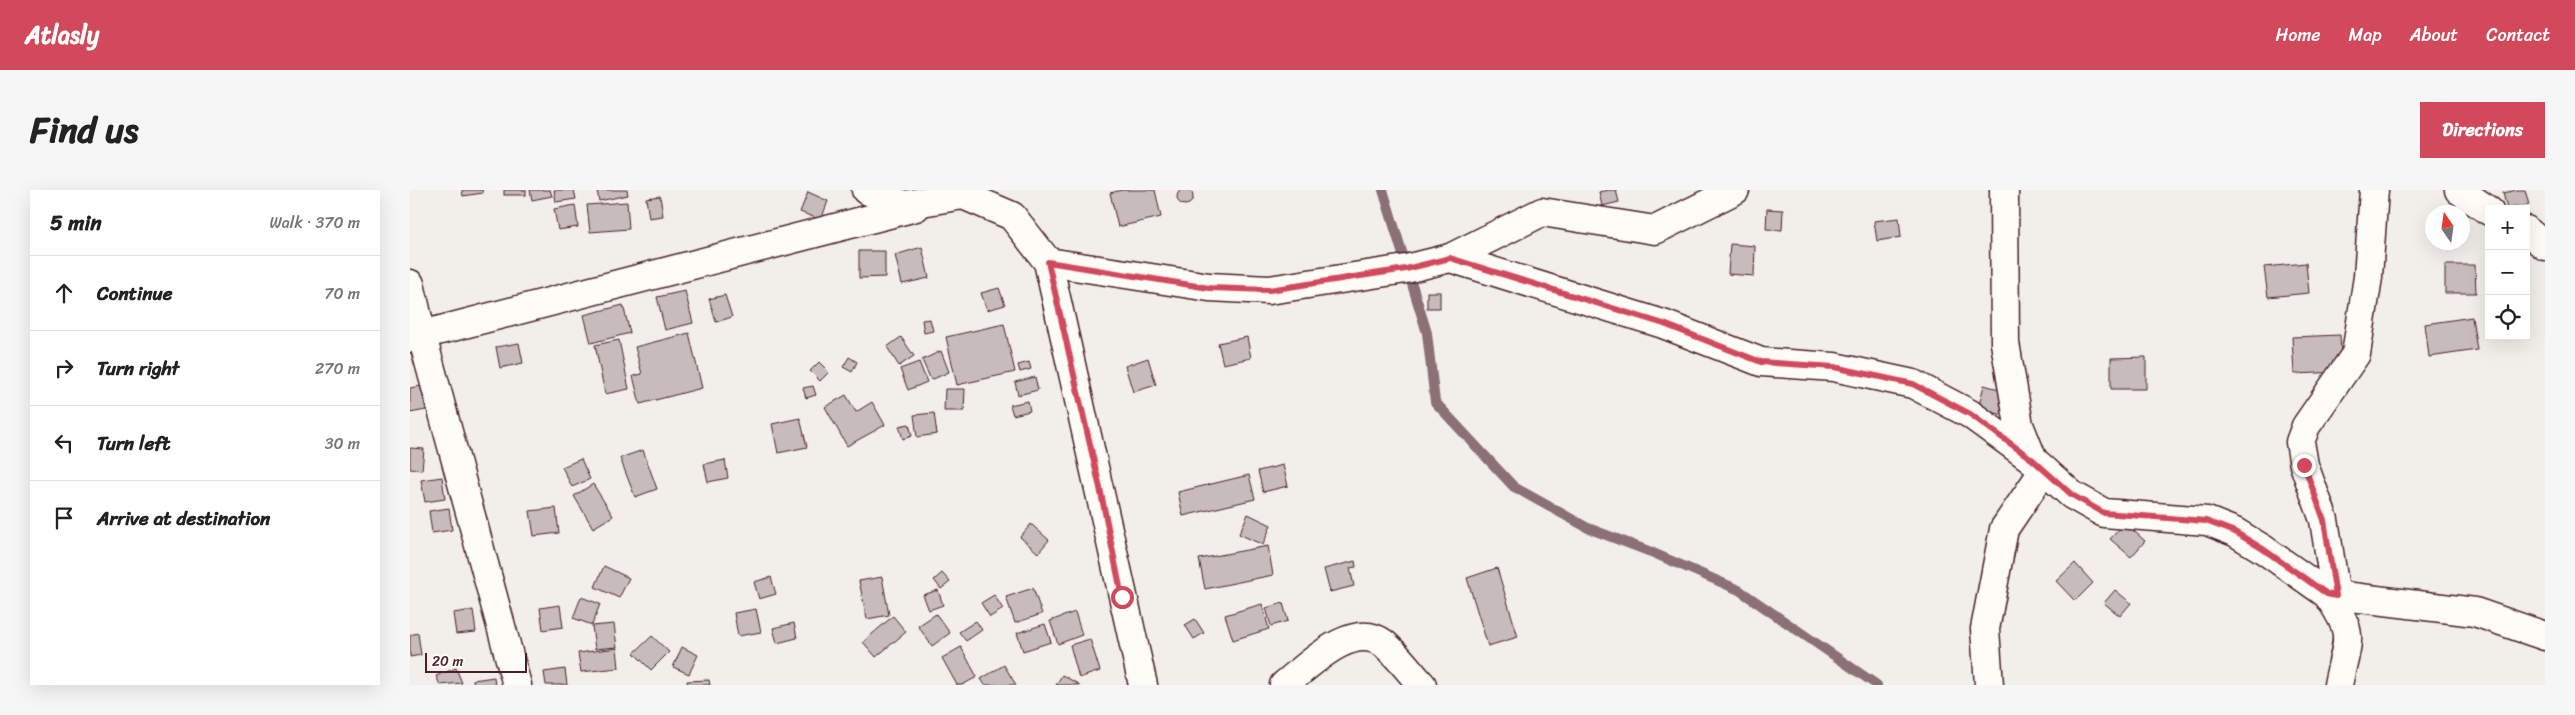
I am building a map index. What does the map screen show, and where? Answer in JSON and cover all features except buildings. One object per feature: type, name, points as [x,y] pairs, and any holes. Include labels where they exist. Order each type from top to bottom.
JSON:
[{"type":"street","points":[[866,190],[904,205],[963,195],[1012,216],[1048,262],[1143,685]]},
{"type":"street","points":[[1048,262],[1209,288],[1269,290],[1406,269],[1450,258],[1542,212],[1655,230],[1734,190]]},
{"type":"street","points":[[2004,190],[2005,343],[2019,424],[2039,465]]},
{"type":"street","points":[[2338,685],[2348,643],[2347,628],[2331,595],[2324,520],[2304,465],[2300,442],[2306,426],[2356,354],[2368,277],[2374,190]]},
{"type":"street","points":[[2459,190],[2485,207]]},
{"type":"street","points":[[416,337],[963,195]]},
{"type":"street","points":[[2530,233],[2545,246]]},
{"type":"street","points":[[1450,258],[1664,324],[1761,362],[1834,367],[1913,384],[1970,414],[2039,465],[2072,495],[2104,513],[2206,521],[2235,532],[2331,595],[2475,612],[2545,636]]},
{"type":"street","points":[[410,284],[416,337],[518,685]]},
{"type":"street","points":[[1989,685],[1985,629],[2004,529],[2039,465]]},
{"type":"street","points":[[1284,685],[1344,639],[1367,637],[1382,642],[1422,685]]},
{"type":"waterway","points":[[1383,190],[1427,333],[1435,402],[1514,487],[1588,528],[1651,552],[1739,590],[1877,685]]},
{"type":"route","points":[[1122,597],[1100,488],[1048,262],[1209,288],[1269,290],[1406,269],[1450,258],[1664,324],[1761,362],[1834,367],[1913,384],[1970,414],[2033,460],[2072,495],[2104,513],[2206,521],[2235,532],[2263,549],[2327,594],[2336,596],[2324,520],[2304,465]]}]
